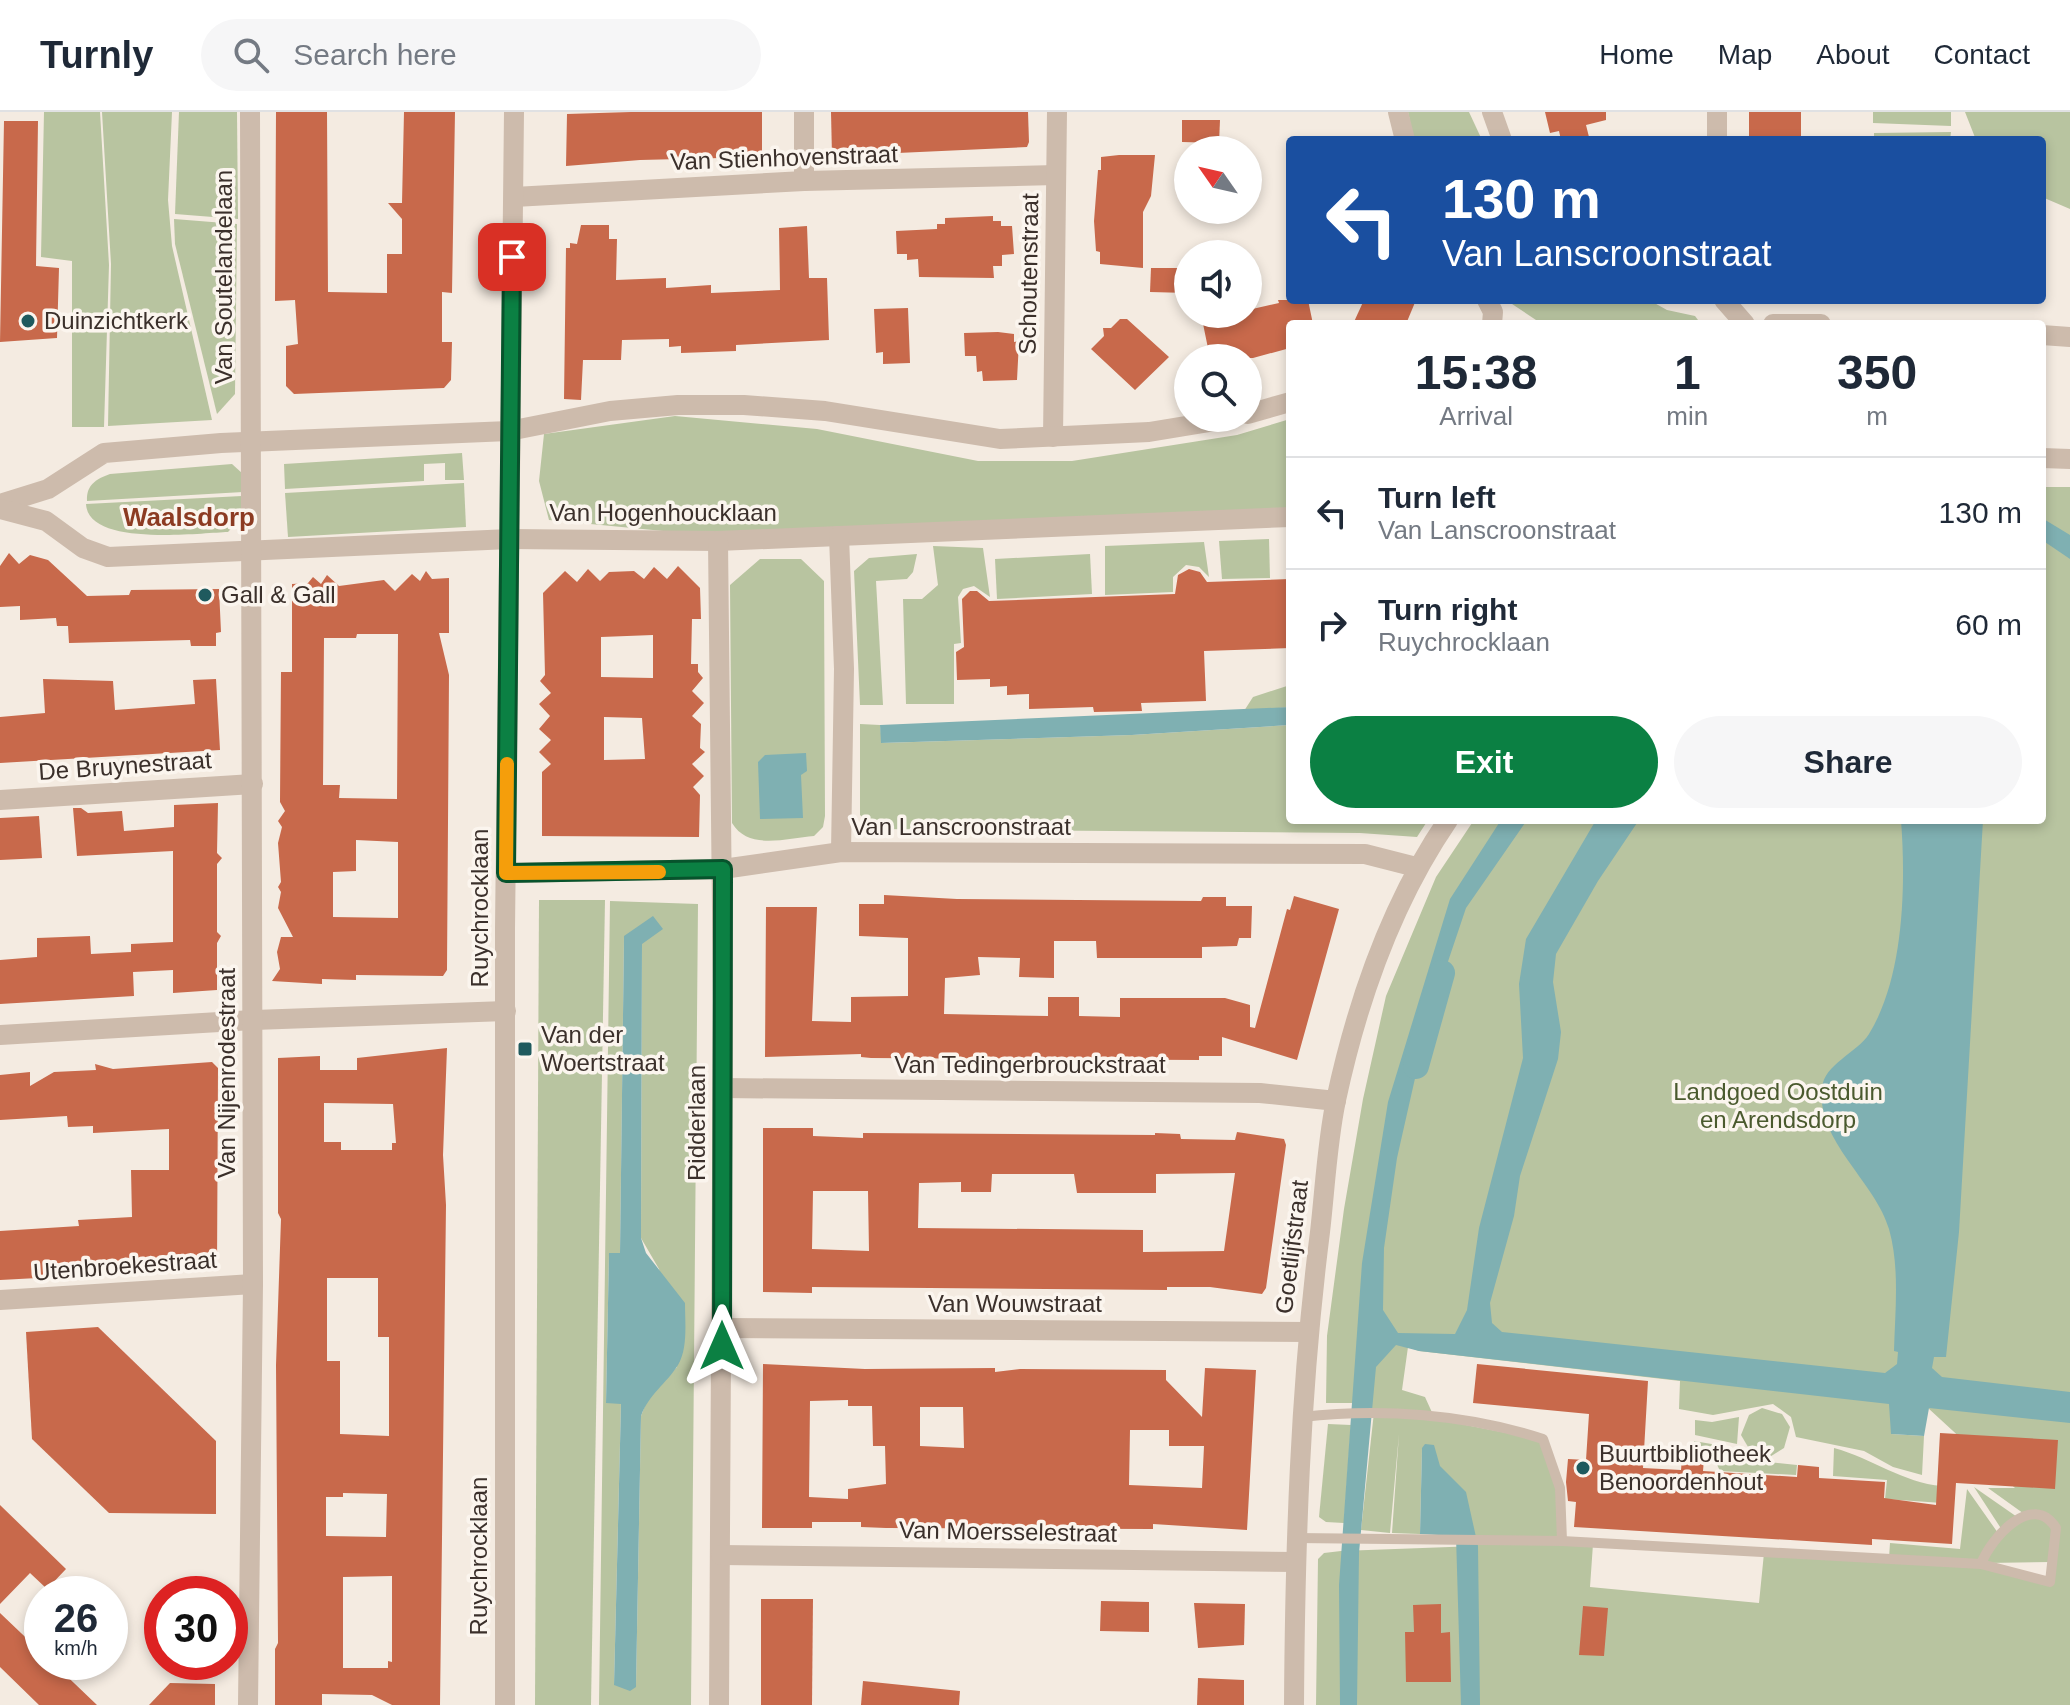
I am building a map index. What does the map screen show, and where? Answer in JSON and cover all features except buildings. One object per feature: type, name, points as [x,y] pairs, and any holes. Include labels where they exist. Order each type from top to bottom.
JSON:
[{"type":"street","name":"Van Soutelandelaan","points":[[250,112],[251,442]]},
{"type":"street","name":"Ruychrocklaan","points":[[505,1705],[506,873],[514,112]]},
{"type":"street","points":[[804,112],[804,181]]},
{"type":"street","name":"Schoutenstraat","points":[[1053,437],[1057,112]]},
{"type":"street","points":[[1398,112],[1404,136]]},
{"type":"street","points":[[1492,112],[1501,136]]},
{"type":"street","points":[[1717,112],[1717,136]]},
{"type":"street","name":"Van Stienhovenstraat","points":[[514,197],[804,181],[1056,175]]},
{"type":"street","points":[[1728,304],[1742,320]]},
{"type":"street","points":[[2046,335],[2070,337]]},
{"type":"street","points":[[1262,410],[1286,403]]},
{"type":"street","name":"Van Hogenhoucklaan","points":[[0,507],[48,489],[104,453],[251,442],[509,431],[610,411],[678,405],[744,405],[825,411],[1000,439],[1149,432],[1174,428]]},
{"type":"street","name":"Van Nijenrodestraat","points":[[248,1705],[253,1284],[251,442]]},
{"type":"street","points":[[2046,458],[2070,459]]},
{"type":"street","name":"Van Hogenhoucklaan","points":[[0,507],[46,521],[83,548],[108,557],[253,553],[510,539],[718,541],[1286,517]]},
{"type":"street","points":[[839,536],[844,669],[841,852]]},
{"type":"street","name":"Ridderlaan","points":[[718,541],[723,869],[719,1705]]},
{"type":"street","name":"De Bruynestraat","points":[[0,800],[253,784]]},
{"type":"street","name":"Goetlijfstraat","points":[[1294,1705],[1295,1562],[1307,1332],[1336,1101],[1367,987],[1416,867],[1445,824]]},
{"type":"street","name":"Van Lanscroonstraat","points":[[506,873],[723,869],[841,852],[1365,854],[1416,867]]},
{"type":"street","points":[[0,1035],[253,1020],[506,1011]]},
{"type":"street","name":"Van Tedingerbrouckstraat","points":[[723,1088],[1260,1093],[1336,1101]]},
{"type":"street","name":"Utenbroekestraat","points":[[0,1300],[253,1284]]},
{"type":"street","name":"Van Wouwstraat","points":[[722,1328],[1307,1332]]},
{"type":"street","name":"Van Moersselestraat","points":[[721,1555],[1295,1562]]},
{"type":"lane","points":[[1302,1417],[1350,1412],[1401,1415],[1501,1425],[1543,1439],[1560,1488],[1562,1541]]},
{"type":"lane","points":[[1296,1538],[1562,1541],[1981,1564],[2050,1582],[2056,1528],[2046,1516],[2035,1513],[2020,1518],[1998,1533],[1981,1564]]},
{"type":"green space","points":[[44,112],[100,112],[109,265],[104,427],[72,427],[72,261],[41,257]]},
{"type":"green space","points":[[102,112],[172,112],[168,200],[172,246],[212,420],[108,426],[111,264]]},
{"type":"green space","points":[[179,112],[237,112],[238,219],[175,214]]},
{"type":"green space","points":[[1408,112],[1469,112],[1480,136],[1413,136]]},
{"type":"green space","points":[[1873,112],[1951,112],[1951,126],[1873,123]]},
{"type":"green space","points":[[1965,112],[2070,112],[2070,209],[2046,199],[2046,136],[1974,136]]},
{"type":"green space","points":[[1951,132],[1950,136],[1874,136],[1874,133]]},
{"type":"green space","points":[[174,219],[237,224],[235,394],[217,414],[175,244]]},
{"type":"green space","points":[[1512,304],[1656,304],[1667,310],[1695,316],[1698,320],[1536,320]]},
{"type":"green space","points":[[675,416],[817,429],[978,461],[1072,461],[1262,432],[1262,427],[1286,420],[1286,510],[684,533],[549,520],[539,481],[544,434]]},
{"type":"green space","points":[[462,453],[464,480],[445,480],[445,463],[424,464],[424,481],[285,489],[284,464]]},
{"type":"green space","points":[[232,464],[243,474],[243,492],[87,501],[93,483],[110,474]]},
{"type":"green space","points":[[464,483],[466,527],[288,537],[285,493]]},
{"type":"green space","name":"Landgoed Oostduin en Arendsdorp","points":[[2046,487],[2070,487],[2070,1705],[1316,1705],[1318,1559],[1324,1553],[1477,1546],[1447,1474],[1422,1448],[1420,1534],[1392,1533],[1399,1434],[1390,1533],[1361,1530],[1374,1412],[1353,1403],[1326,1403],[1327,1336],[1363,1099],[1386,996],[1436,877],[1471,824],[2046,824]],"holes":[[[1408,1347],[1419,1351],[1680,1381],[1679,1409],[1713,1415],[1773,1404],[1791,1417],[1796,1437],[1864,1451],[1893,1467],[1922,1475],[1924,1436],[1891,1434],[1892,1411],[1928,1408],[2015,1488],[1988,1488],[2027,1516],[2020,1519],[1974,1487],[2002,1530],[1998,1533],[1967,1489],[1960,1549],[1890,1543],[1889,1558],[1764,1553],[1759,1603],[1590,1587],[1593,1544],[1562,1541],[1554,1469],[1542,1440],[1435,1419],[1425,1397],[1402,1390]],[[2051,1562],[2048,1578],[1986,1563]]]},
{"type":"green space","points":[[242,496],[242,517],[228,532],[193,534],[146,534],[105,527],[91,518],[86,504]]},
{"type":"green space","points":[[1269,539],[1270,578],[1222,579],[1219,541]]},
{"type":"green space","points":[[1204,542],[1209,577],[1199,567],[1186,565],[1173,577],[1173,592],[1105,595],[1105,546]]},
{"type":"green space","points":[[933,546],[983,548],[990,597],[974,586],[963,589],[958,597],[961,643],[954,644],[954,704],[906,704],[903,599],[922,599],[938,585]]},
{"type":"green space","points":[[917,554],[913,572],[907,579],[876,581],[883,705],[860,705],[854,571],[869,558]]},
{"type":"green space","points":[[1090,554],[1092,594],[997,599],[995,559]]},
{"type":"green space","points":[[760,559],[801,559],[824,581],[825,816],[823,827],[814,836],[758,840],[739,832],[732,823],[730,585]]},
{"type":"green space","points":[[1286,686],[1286,707],[1244,711],[1253,697]]},
{"type":"green space","points":[[860,724],[880,725],[882,743],[1132,735],[1286,725],[1286,824],[1425,824],[1417,837],[1360,833],[876,829],[860,815]]},
{"type":"green space","points":[[539,900],[605,900],[591,1705],[535,1705]]},
{"type":"green space","points":[[610,901],[698,904],[691,1705],[599,1705]],"holes":[[[624,936],[642,944],[641,1238],[659,1269],[677,1367],[648,1398],[641,1416],[636,1686],[614,1685],[621,1403],[606,1402],[609,1254],[620,1254]]]},
{"type":"green space","points":[[1762,1408],[1782,1414],[1790,1427],[1784,1448],[1768,1458],[1751,1452],[1741,1435],[1749,1415]]},
{"type":"green space","points":[[1739,1417],[1737,1444],[1695,1435],[1695,1420],[1712,1422]]},
{"type":"green space","points":[[1328,1424],[1351,1425],[1344,1523],[1326,1522],[1319,1517]]},
{"type":"green space","points":[[1694,1441],[1729,1447],[1751,1460],[1797,1465],[1796,1475],[1720,1471],[1712,1454],[1694,1452]]},
{"type":"green space","points":[[1834,1448],[1914,1480],[1942,1486],[1942,1503],[1885,1499],[1887,1480],[1833,1476]]},
{"type":"water","points":[[2046,520],[2070,535],[2070,559],[2046,543]]},
{"type":"water","points":[[1286,707],[1286,725],[1132,735],[881,743],[880,725]]},
{"type":"water","points":[[806,753],[807,771],[801,775],[803,818],[760,819],[758,762],[765,755]]},
{"type":"water","points":[[1498,824],[1524,824],[1466,908],[1428,1021],[1397,1158],[1384,1248],[1383,1310],[1398,1333],[1455,1334],[1467,1310],[1479,1228],[1523,1058],[1519,984],[1526,939],[1594,824],[1636,824],[1598,881],[1556,954],[1553,982],[1561,1032],[1558,1059],[1520,1176],[1514,1216],[1490,1303],[1492,1323],[1502,1332],[1885,1373],[1897,1364],[1898,1352],[1894,1351],[1896,1274],[1889,1229],[1872,1194],[1828,1126],[1822,1088],[1828,1072],[1869,1034],[1889,986],[1900,930],[1901,824],[1983,824],[1959,1232],[1946,1357],[1934,1357],[1932,1368],[1942,1377],[2070,1392],[2070,1423],[1929,1408],[1924,1436],[1891,1434],[1889,1404],[1419,1351],[1396,1345],[1376,1367],[1359,1553],[1357,1705],[1340,1705],[1339,1585],[1362,1263],[1388,1102],[1450,899]]},
{"type":"water","points":[[653,916],[663,929],[642,944],[641,1238],[646,1253],[685,1303],[685,1335],[678,1365],[648,1401],[641,1416],[636,1687],[630,1691],[614,1685],[621,1404],[606,1403],[609,1253],[620,1253],[624,936]]},
{"type":"water","points":[[1425,1444],[1434,1445],[1440,1466],[1466,1492],[1478,1546],[1480,1705],[1461,1705],[1456,1536],[1420,1534],[1422,1448]]},
{"type":"waterway","points":[[1416,1066],[1442,973]]},
{"type":"slow traffic","points":[[507,764],[506,873],[659,872]]},
{"type":"place","name":"Duinzichtkerk","points":[[28,321]]},
{"type":"place","name":"Gall & Gall","points":[[205,595]]},
{"type":"place","name":"Van der Woertstraat","points":[[525,1049]]},
{"type":"place","name":"Buurtbibliotheek Benoordenhout","points":[[1583,1468]]},
{"type":"district","name":"Waalsdorp","points":[[189,517]]},
{"type":"route","points":[[512,257],[506,873],[723,869],[722,1346]]}]
